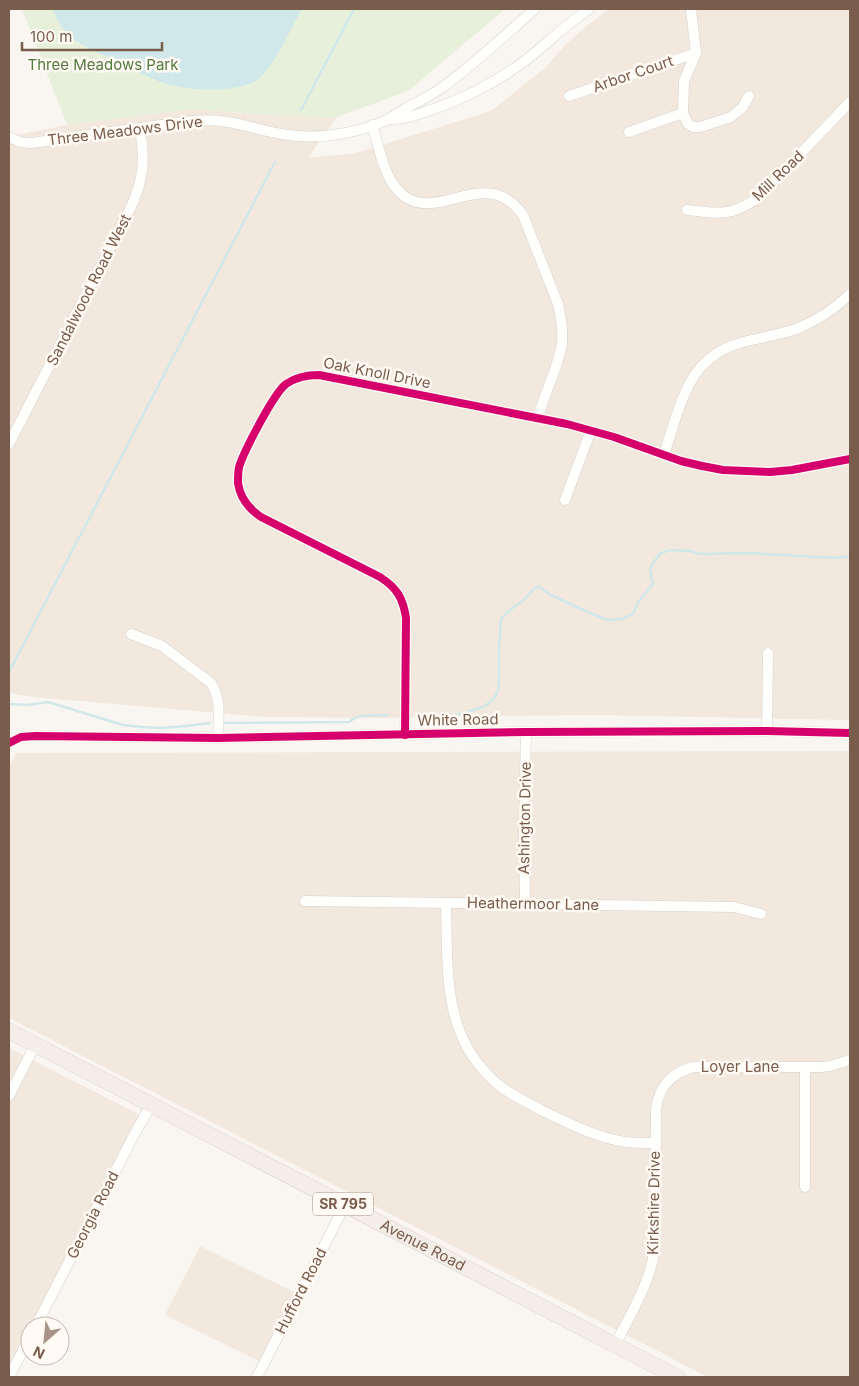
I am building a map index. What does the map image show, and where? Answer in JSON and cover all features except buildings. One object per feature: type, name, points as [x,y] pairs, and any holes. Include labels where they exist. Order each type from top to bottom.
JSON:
[{"type":"main road","name":"Avenue Road","points":[[9,1032],[677,1377]]},
{"type":"street","name":"Three Meadows Drive","points":[[9,137],[20,142],[31,143],[203,120],[229,122],[297,136],[318,136],[353,131],[389,119],[436,92],[464,71],[535,9]]},
{"type":"street","name":"Three Meadows Drive","points":[[389,119],[401,120],[458,100],[485,86],[527,59],[575,18],[589,9]]},
{"type":"street","points":[[691,9],[696,53],[684,81],[683,113],[688,124],[700,127],[731,117],[743,107],[749,96]]},
{"type":"street","name":"Arbor Court","points":[[570,96],[696,53]]},
{"type":"street","name":"Mill Road","points":[[687,210],[720,212],[732,211],[746,206],[758,198],[850,102]]},
{"type":"street","points":[[629,132],[683,113]]},
{"type":"street","points":[[372,125],[390,180],[406,197],[428,204],[440,203],[478,193],[494,193],[507,199],[523,215],[558,304],[562,325],[562,344],[538,418]]},
{"type":"street","name":"Sandalwood Road West","points":[[9,444],[134,201],[141,181],[143,167],[140,129]]},
{"type":"street","points":[[664,455],[683,399],[692,381],[705,363],[717,353],[737,343],[783,332],[815,320],[833,309],[850,294]]},
{"type":"street","name":"Oak Knoll Drive","points":[[405,735],[406,618],[404,606],[398,592],[380,577],[261,517],[246,502],[240,489],[238,475],[243,457],[277,393],[287,384],[306,376],[319,375],[591,430],[702,466],[744,472],[792,470],[850,459]]},
{"type":"street","points":[[565,500],[591,430]]},
{"type":"street","points":[[131,634],[162,646],[211,683],[218,699],[218,738]]},
{"type":"street","points":[[767,731],[768,653]]},
{"type":"street","name":"White Road","points":[[9,743],[22,737],[35,736],[218,738],[526,732],[767,731],[850,733]]},
{"type":"street","name":"Ashington Drive","points":[[525,904],[526,732]]},
{"type":"street","name":"Heathermoor Lane","points":[[305,901],[734,907],[761,914]]},
{"type":"street","points":[[446,903],[448,972],[454,1014],[464,1042],[480,1066],[511,1094],[569,1124],[604,1138],[625,1142],[656,1143]]},
{"type":"street","points":[[9,1096],[35,1045]]},
{"type":"street","name":"Loyer Lane","points":[[656,1143],[658,1096],[670,1079],[688,1068],[702,1066],[830,1066],[850,1060]]},
{"type":"street","points":[[805,1067],[805,1186]]},
{"type":"street","name":"Georgia Road","points":[[41,1316],[134,1134],[151,1105]]},
{"type":"street","name":"Kirkshire Drive","points":[[615,1345],[643,1290],[653,1261],[655,1246],[656,1143]]},
{"type":"street","name":"Hufford Road","points":[[257,1377],[345,1205]]},
{"type":"street","points":[[9,1377],[20,1356]]},
{"type":"shaded area","points":[[609,9],[850,9],[850,720],[596,715],[384,718],[266,717],[34,697],[9,693],[9,140],[17,135],[67,125],[193,109],[280,116],[337,117],[308,158],[356,153],[491,111],[546,67],[565,45]]},
{"type":"shaded area","points":[[850,751],[850,1377],[708,1377],[9,1018],[9,768],[16,753]]},
{"type":"shaded area","points":[[9,1048],[142,1116],[39,1316],[20,1316],[20,1353],[9,1374]]},
{"type":"shaded area","points":[[200,1246],[294,1292],[259,1361],[165,1315]]},
{"type":"green space","name":"Three Meadows Park","points":[[22,9],[505,9],[408,91],[337,117],[280,116],[193,109],[67,125]]},
{"type":"water","points":[[53,9],[302,9],[276,58],[257,80],[240,87],[205,89],[184,88],[160,82],[88,48],[76,41],[65,31]]},
{"type":"waterway","points":[[301,110],[354,9]]},
{"type":"waterway","points":[[9,672],[275,162]]},
{"type":"waterway","points":[[420,715],[446,718],[483,707],[493,700],[498,691],[501,620],[507,612],[524,600],[535,588],[540,587],[549,594],[608,620],[622,619],[633,614],[639,601],[653,583],[650,570],[652,564],[661,553],[670,550],[691,551],[700,554],[750,553],[834,558],[850,556]]},
{"type":"waterway","points":[[9,704],[27,705],[48,702],[123,725],[142,727],[161,728],[210,723]]},
{"type":"waterway","points":[[225,723],[349,722],[362,716],[387,715]]},
{"type":"cycle path","points":[[405,735],[406,618],[398,594],[391,585],[380,577],[261,517],[246,502],[239,488],[239,467],[247,449],[274,399],[286,384],[302,377],[319,375],[567,424],[614,437],[681,461],[723,470],[770,472],[792,470],[850,459]]},
{"type":"cycle path","points":[[9,743],[21,737],[35,736],[218,738],[526,732],[767,731],[850,733]]}]
